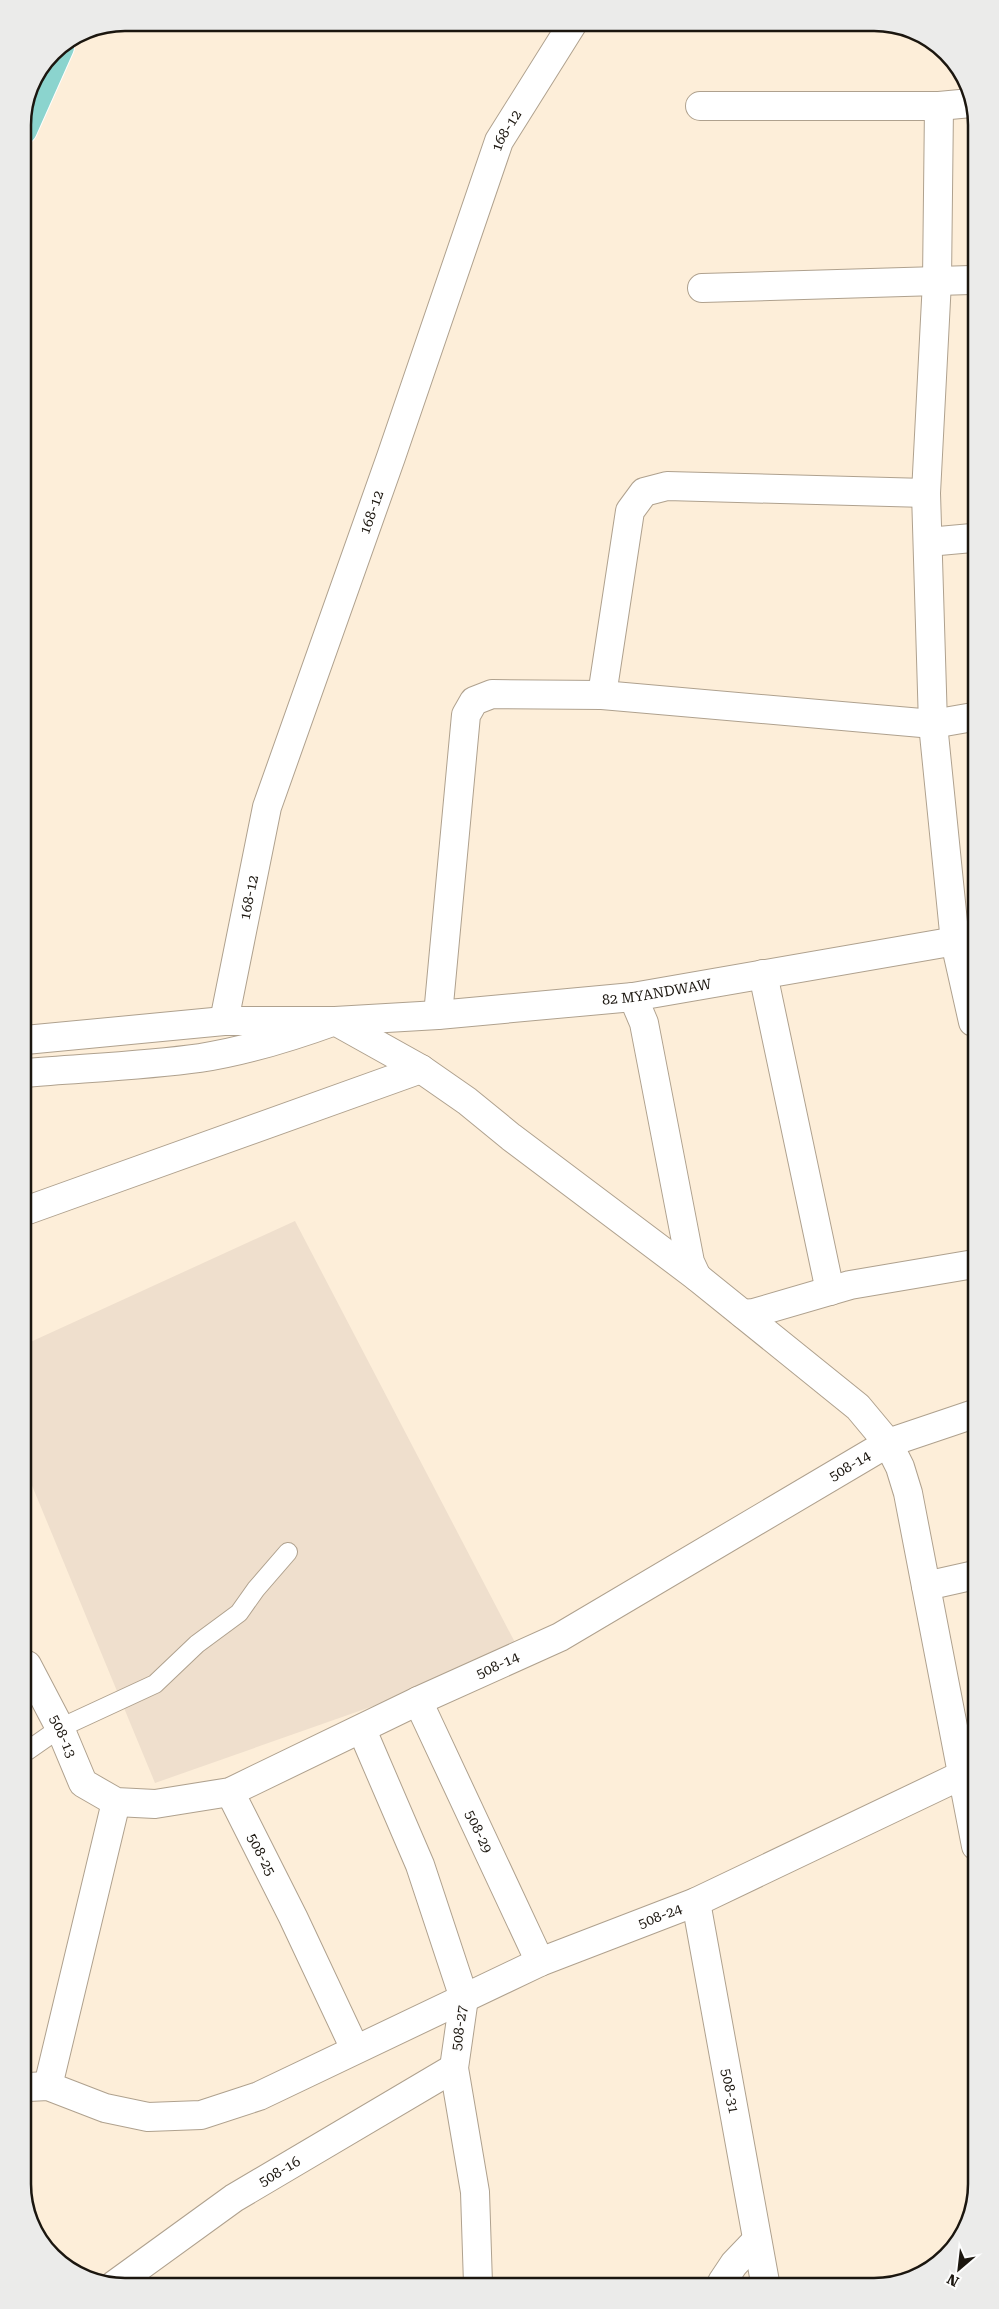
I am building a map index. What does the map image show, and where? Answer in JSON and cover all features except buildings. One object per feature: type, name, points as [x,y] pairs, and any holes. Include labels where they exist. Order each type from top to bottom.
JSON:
[{"type":"main road","points":[[33,108],[51,67]]},
{"type":"street","name":"168-12","points":[[224,1021],[267,807],[394,448],[499,141],[568,31]]},
{"type":"street","points":[[700,106],[939,106],[965,104]]},
{"type":"street","points":[[939,106],[937,281],[926,493],[933,724],[968,976]]},
{"type":"street","points":[[702,288],[968,280]]},
{"type":"street","points":[[602,695],[630,511],[644,492],[667,486],[926,493]]},
{"type":"street","points":[[928,542],[968,538]]},
{"type":"street","points":[[438,1015],[466,715],[474,701],[492,694],[602,695],[933,724],[968,718]]},
{"type":"street","name":"82 MYANDWAW","points":[[335,1021],[438,1015],[633,997],[964,940]]},
{"type":"street","points":[[763,974],[830,1291]]},
{"type":"street","points":[[633,997],[644,1023],[690,1262],[697,1277]]},
{"type":"street","points":[[31,1039],[224,1021],[335,1021],[421,1069],[467,1101],[511,1137],[697,1277],[858,1407],[888,1443],[900,1467],[908,1493],[968,1805]]},
{"type":"street","points":[[31,1072],[200,1058],[246,1049],[291,1037],[335,1021]]},
{"type":"street","points":[[31,1209],[421,1069]]},
{"type":"street","points":[[743,1314],[850,1286],[968,1265]]},
{"type":"street","name":"508-14","points":[[83,1783],[116,1802],[155,1804],[230,1792],[362,1730],[418,1701],[560,1637],[888,1443],[968,1416]]},
{"type":"street","points":[[926,1586],[968,1577]]},
{"type":"street","name":"508-13","points":[[31,1673],[60,1728],[83,1783]]},
{"type":"street","name":"508-29","points":[[418,1701],[540,1962]]},
{"type":"street","name":"508-27","points":[[362,1730],[420,1865],[464,1998],[454,2068],[475,2192],[478,2278]]},
{"type":"street","name":"508-24","points":[[38,2087],[105,2108],[148,2117],[200,2115],[259,2096],[540,1962],[696,1902],[962,1775]]},
{"type":"street","name":"508-25","points":[[230,1792],[293,1917],[355,2049]]},
{"type":"street","points":[[38,2087],[116,1802]]},
{"type":"street","name":"508-31","points":[[696,1902],[764,2278]]},
{"type":"street","name":"508-16","points":[[124,2278],[234,2198],[454,2068]]},
{"type":"street","points":[[725,2278],[734,2264],[757,2240]]},
{"type":"lane","points":[[31,1748],[60,1728],[155,1684],[197,1644],[239,1613],[288,1552]]},
{"type":"shaded area","points":[[295,1221],[521,1654],[155,1783],[31,1483],[31,1342]]}]
